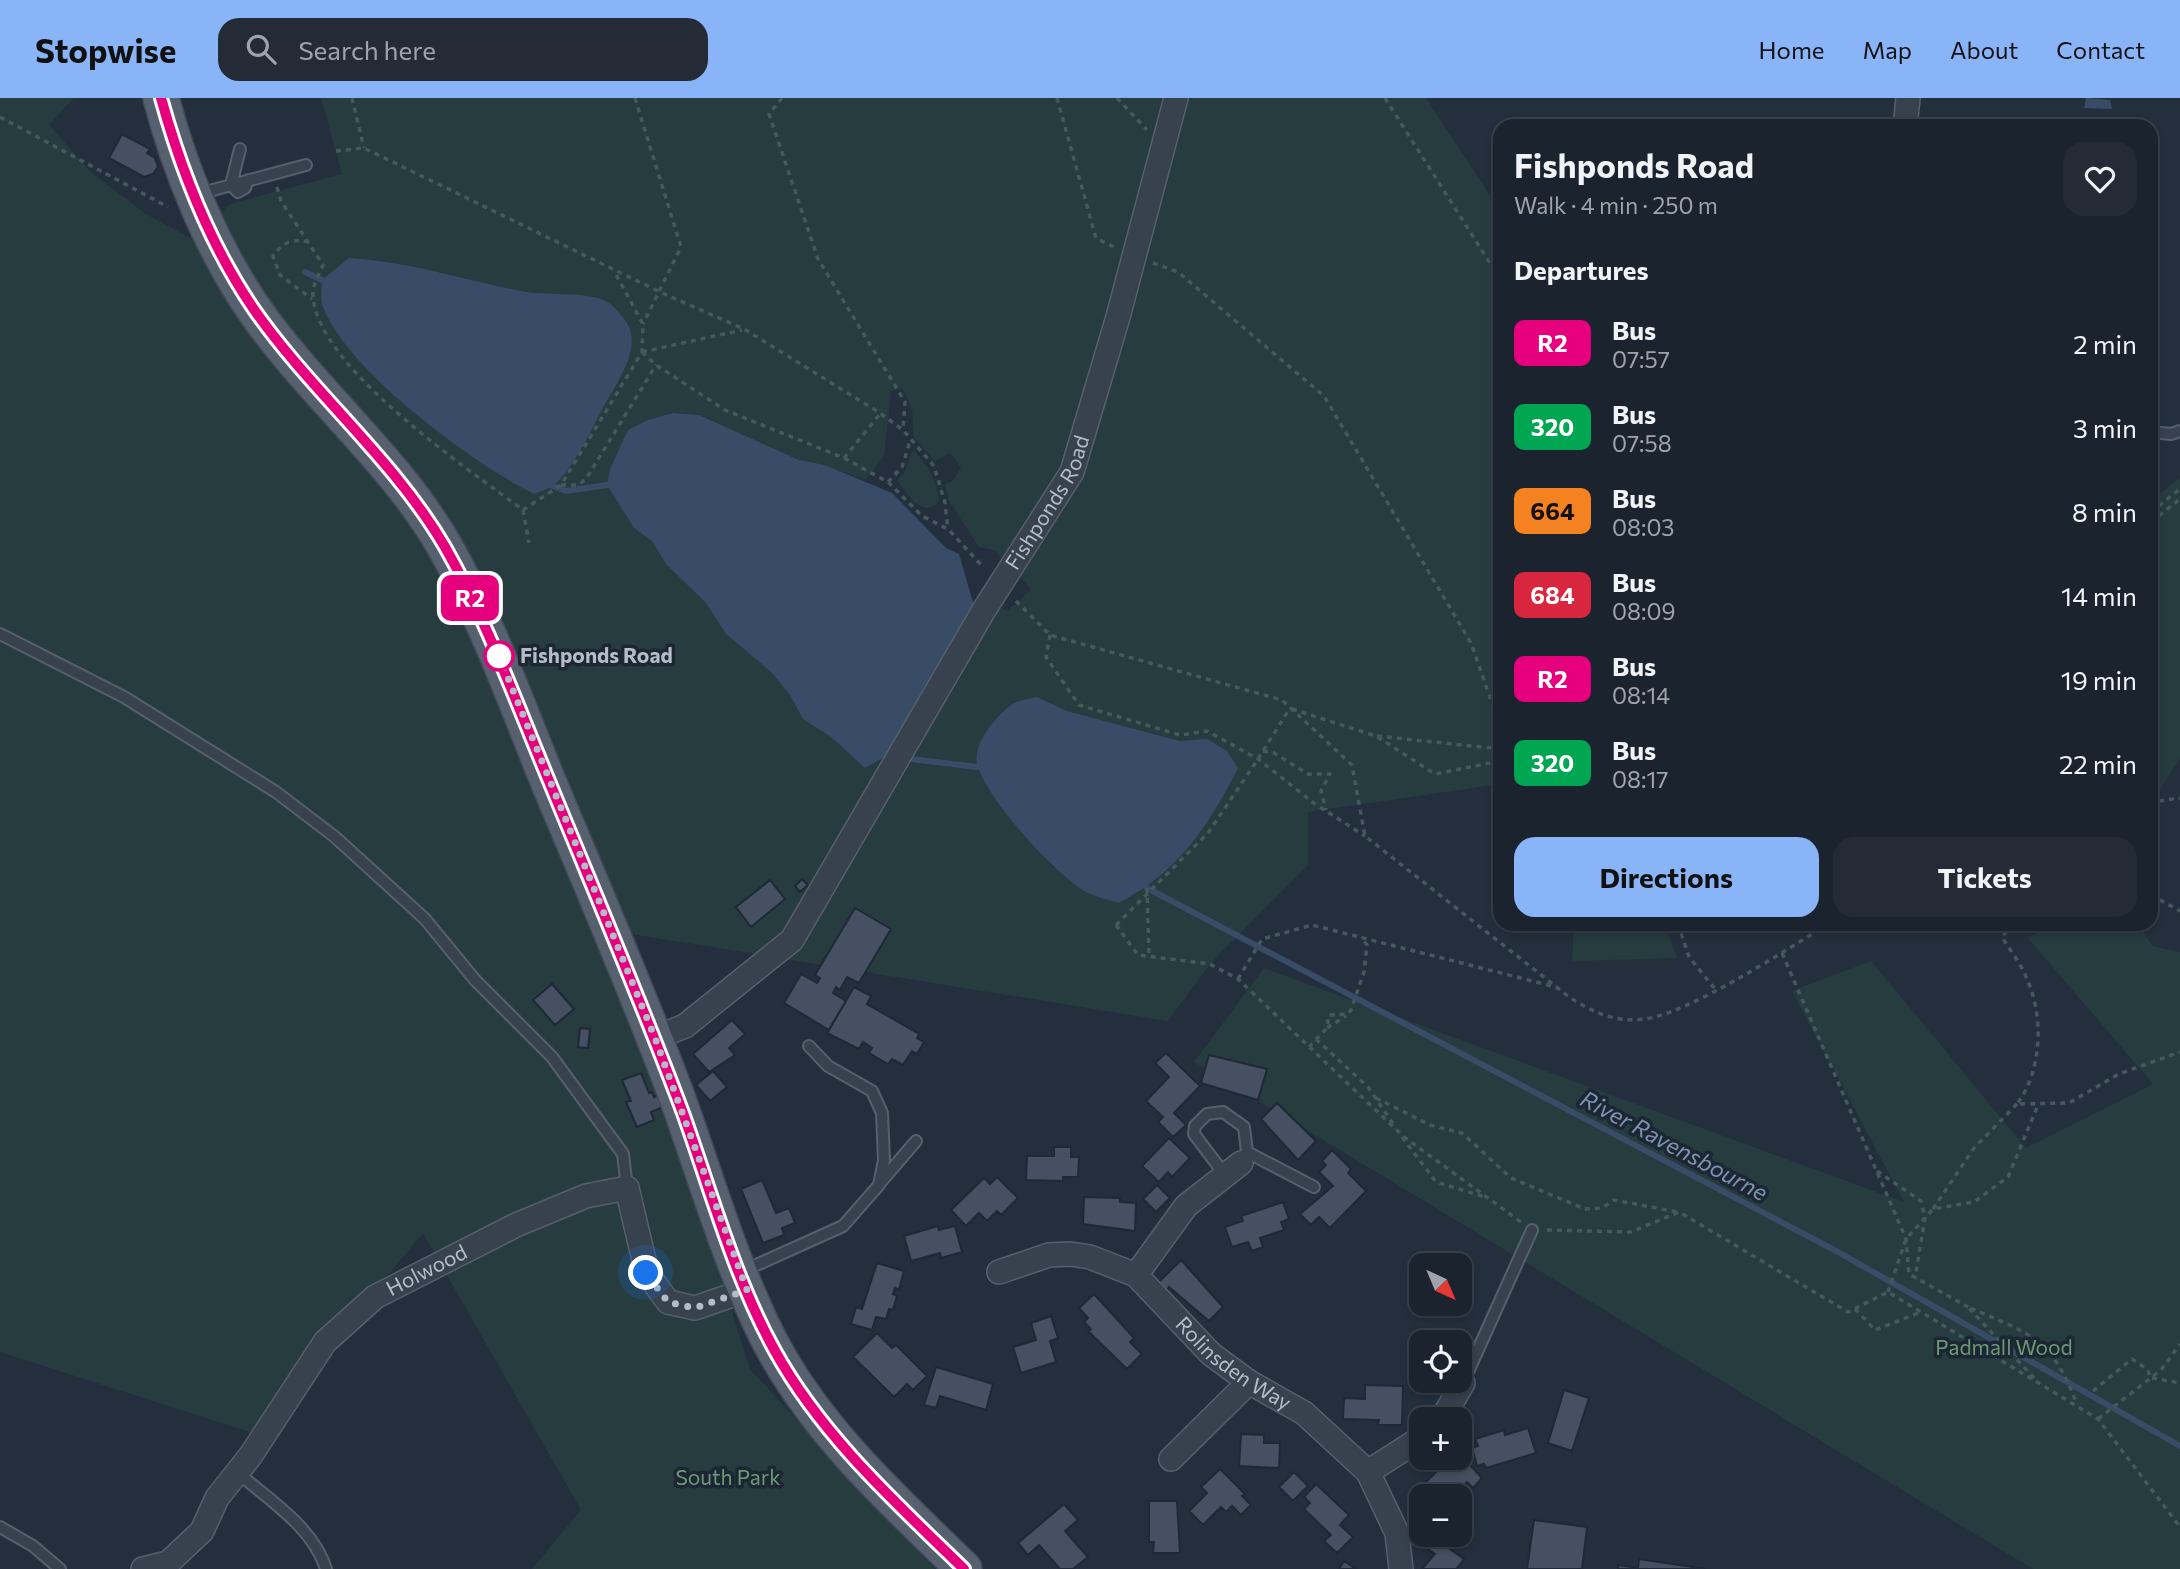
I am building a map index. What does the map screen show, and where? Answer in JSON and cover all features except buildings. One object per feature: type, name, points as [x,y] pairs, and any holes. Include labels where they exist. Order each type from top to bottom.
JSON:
[{"type":"main road","points":[[161,98],[195,195],[222,256],[254,310],[402,487],[444,546],[499,656],[655,1038],[744,1281],[774,1350],[809,1405],[861,1469],[964,1569]]},
{"type":"street","name":"Fishponds Road","points":[[655,1038],[685,1026],[792,940],[1000,585],[1072,472],[1134,257],[1176,98]]},
{"type":"street","points":[[1906,119],[1908,98]]},
{"type":"street","points":[[1136,1275],[1186,1206],[1238,1164]]},
{"type":"street","points":[[627,1188],[646,1273],[668,1302],[695,1308],[744,1281]]},
{"type":"street","name":"Holwood","points":[[143,1569],[168,1563],[202,1531],[217,1498],[325,1342],[375,1297],[516,1225],[586,1196],[627,1188]]},
{"type":"street","name":"Rolinsden Way","points":[[999,1272],[1049,1255],[1071,1254],[1090,1257],[1136,1275],[1210,1354],[1249,1382],[1304,1413],[1368,1472],[1397,1533],[1401,1569]]},
{"type":"street","points":[[1171,1459],[1249,1382]]},
{"type":"street","points":[[1368,1472],[1409,1446]]},
{"type":"lane","points":[[231,185],[240,149]]},
{"type":"lane","points":[[195,195],[306,165]]},
{"type":"lane","points":[[2158,433],[2171,434],[2180,431]]},
{"type":"lane","points":[[0,634],[124,697],[276,792],[335,837],[425,919],[475,980],[552,1056],[623,1154],[627,1188]]},
{"type":"lane","points":[[809,1046],[828,1066],[872,1091],[882,1113],[884,1160],[879,1185]]},
{"type":"lane","points":[[1238,1164],[1244,1127],[1232,1116],[1215,1110],[1201,1119],[1194,1134],[1196,1141],[1238,1164],[1314,1187]]},
{"type":"lane","points":[[744,1281],[843,1226],[916,1141]]},
{"type":"lane","points":[[1472,1363],[1532,1230]]},
{"type":"lane","points":[[237,1472],[307,1535],[321,1555],[326,1569]]},
{"type":"lane","points":[[0,1527],[33,1546],[61,1569]]},
{"type":"path","points":[[352,98],[364,148]]},
{"type":"path","points":[[523,510],[561,485],[642,352],[643,324],[681,247],[635,98]]},
{"type":"path","points":[[782,98],[769,114],[818,259],[905,402],[903,430]]},
{"type":"path","points":[[1057,98],[1096,238],[1134,257],[1178,272],[1324,396],[1471,643],[1493,706]]},
{"type":"path","points":[[1117,98],[1163,147]]},
{"type":"path","points":[[1385,98],[1493,268]]},
{"type":"path","points":[[0,117],[170,208],[195,195]]},
{"type":"path","points":[[336,151],[364,148],[660,292],[744,329],[880,413],[903,430],[934,466],[945,503],[947,529],[922,516],[888,482],[844,458],[725,410],[656,365],[642,352]]},
{"type":"path","points":[[281,201],[323,265],[313,289],[313,300],[330,344],[417,432],[523,510],[529,543]]},
{"type":"path","points":[[309,242],[294,240],[282,244],[273,256],[280,275],[313,300]]},
{"type":"path","points":[[613,269],[643,324]]},
{"type":"path","points":[[642,352],[744,329]]},
{"type":"path","points":[[561,485],[578,485],[586,479],[656,365]]},
{"type":"path","points":[[844,458],[880,413]]},
{"type":"path","points":[[888,482],[902,467],[910,440]]},
{"type":"path","points":[[2158,506],[2180,489]]},
{"type":"path","points":[[2158,517],[2180,499]]},
{"type":"path","points":[[1366,836],[1352,765],[1282,700],[1117,657],[1050,635],[1046,657],[1079,705],[1181,734],[1207,731],[1258,759],[1327,811],[1366,836],[1559,988],[1599,1016],[1645,1019],[1715,989],[1817,931]]},
{"type":"path","points":[[1290,708],[1376,736],[1493,748]]},
{"type":"path","points":[[1290,708],[1208,833],[1116,925],[1138,955],[1210,964],[1238,979],[1400,1134],[1532,1230],[1631,1232],[1679,1212]]},
{"type":"path","points":[[1376,736],[1435,774],[1493,762]]},
{"type":"path","points":[[1263,751],[1274,753],[1308,774],[1330,774],[1321,792],[1327,811]]},
{"type":"path","points":[[2158,802],[2180,798]]},
{"type":"path","points":[[1147,888],[1149,956]]},
{"type":"path","points":[[2158,899],[2180,911]]},
{"type":"path","points":[[1238,979],[1262,939],[1312,925],[1559,988]]},
{"type":"path","points":[[1680,931],[1689,957],[1715,989]]},
{"type":"path","points":[[1376,1098],[1430,1125],[1462,1133],[1511,1178],[1585,1209],[1602,1208],[1614,1199],[1679,1212],[1849,1312],[1888,1292],[1906,1239],[1933,1209],[1974,1148],[2025,1093],[2037,1053],[2039,1021],[2028,979],[2002,937],[2007,931]]},
{"type":"path","points":[[1308,1047],[1327,1028],[1348,1014],[1356,999],[1364,972],[1367,944],[1360,936]]},
{"type":"path","points":[[1782,953],[1906,1239],[1909,1275],[1968,1307],[2034,1336],[2059,1362],[2077,1407]]},
{"type":"path","points":[[1327,1028],[1328,1015],[1348,1014]]},
{"type":"path","points":[[1316,1039],[1368,1087],[1436,1182],[1489,1198]]},
{"type":"path","points":[[2017,1104],[2069,1103],[2119,1074],[2180,1052]]},
{"type":"path","points":[[1933,1209],[1975,1202],[2008,1177],[2038,1105]]},
{"type":"path","points":[[1877,1170],[1921,1201],[1925,1218],[1915,1278]]},
{"type":"path","points":[[1888,1292],[2098,1419],[2180,1527]]},
{"type":"path","points":[[1968,1307],[2038,1383]]},
{"type":"path","points":[[1855,1309],[1875,1330],[1921,1312]]},
{"type":"path","points":[[2098,1419],[2161,1370],[2180,1344]]},
{"type":"path","points":[[2093,1391],[2132,1359],[2148,1370],[2150,1377]]},
{"type":"path","points":[[2150,1377],[2180,1383]]},
{"type":"green space","name":"South Park","points":[[0,98],[74,98],[49,125],[92,173],[146,214],[194,240],[230,204],[342,174],[321,98],[1426,98],[1493,200],[1493,785],[1308,812],[1308,865],[1211,963],[1168,1021],[613,931],[750,1369],[935,1569],[532,1569],[581,1510],[423,1233],[256,1434],[0,1352]],"holes":[[[349,258],[371,260],[522,291],[607,301],[618,381],[563,475],[506,479],[410,409],[362,363]],[[903,389],[912,410],[914,438],[935,461],[950,453],[961,467],[954,480],[945,485],[949,501],[979,547],[995,550],[1031,590],[1007,611],[1000,607],[906,767],[887,756],[865,768],[831,737],[803,719],[790,695],[771,672],[726,634],[706,603],[666,564],[652,541],[634,528],[607,485],[629,430],[648,420],[673,413],[699,415],[799,460],[825,465],[866,480],[884,456],[891,391]],[[1037,697],[1067,711],[1180,741],[1054,868],[998,802],[987,787],[977,764],[980,745],[995,723],[1010,708]]]},
{"type":"green space","points":[[913,449],[927,467],[936,486],[939,502],[926,508],[915,502],[897,480],[904,474]]},
{"type":"green space","points":[[2180,478],[2180,759],[2158,792],[2158,495]]},
{"type":"green space","points":[[1574,931],[1667,931],[1677,958],[1572,961]]},
{"type":"green space","name":"Padmall Wood","points":[[2043,931],[2143,931],[2152,946],[2180,952],[2180,1569],[2033,1569],[1194,1062],[1264,968],[1904,1202],[1792,991],[1871,961],[2026,1148],[2153,1084],[2027,937]]},
{"type":"water","points":[[2086,98],[2110,100],[2112,109],[2084,108]]},
{"type":"water","points":[[349,258],[414,267],[521,291],[597,298],[609,303],[618,312],[631,334],[632,345],[626,366],[575,459],[554,485],[534,494],[479,461],[415,413],[358,359],[336,332],[322,301],[322,280]]},
{"type":"water","points":[[673,413],[699,415],[799,460],[825,465],[892,493],[946,548],[959,554],[974,606],[887,756],[865,768],[831,737],[803,719],[790,695],[771,672],[726,634],[706,603],[666,564],[652,541],[634,528],[607,485],[610,469],[628,430],[648,420]]},
{"type":"water","points":[[1037,697],[1067,711],[1180,741],[1207,739],[1227,751],[1238,768],[1190,846],[1159,877],[1119,903],[1088,893],[1059,871],[1010,818],[985,783],[978,768],[978,751],[991,725],[1011,705]]},
{"type":"waterway","points":[[305,272],[322,280]]},
{"type":"waterway","points":[[553,486],[566,491],[607,485]]},
{"type":"waterway","points":[[903,758],[977,767]]},
{"type":"waterway","name":"River Ravensbourne","points":[[1147,888],[1838,1252],[2180,1446]]},
{"type":"bus line","name":"R2","points":[[161,98],[188,179],[222,256],[254,310],[402,487],[444,546],[499,656],[655,1038],[747,1290],[774,1350],[809,1405],[861,1469],[964,1569]]},
{"type":"place","name":"Fishponds Road","points":[[499,656]]},
{"type":"route","points":[[499,656],[655,1038],[747,1290],[695,1308],[668,1302],[646,1273]]}]
